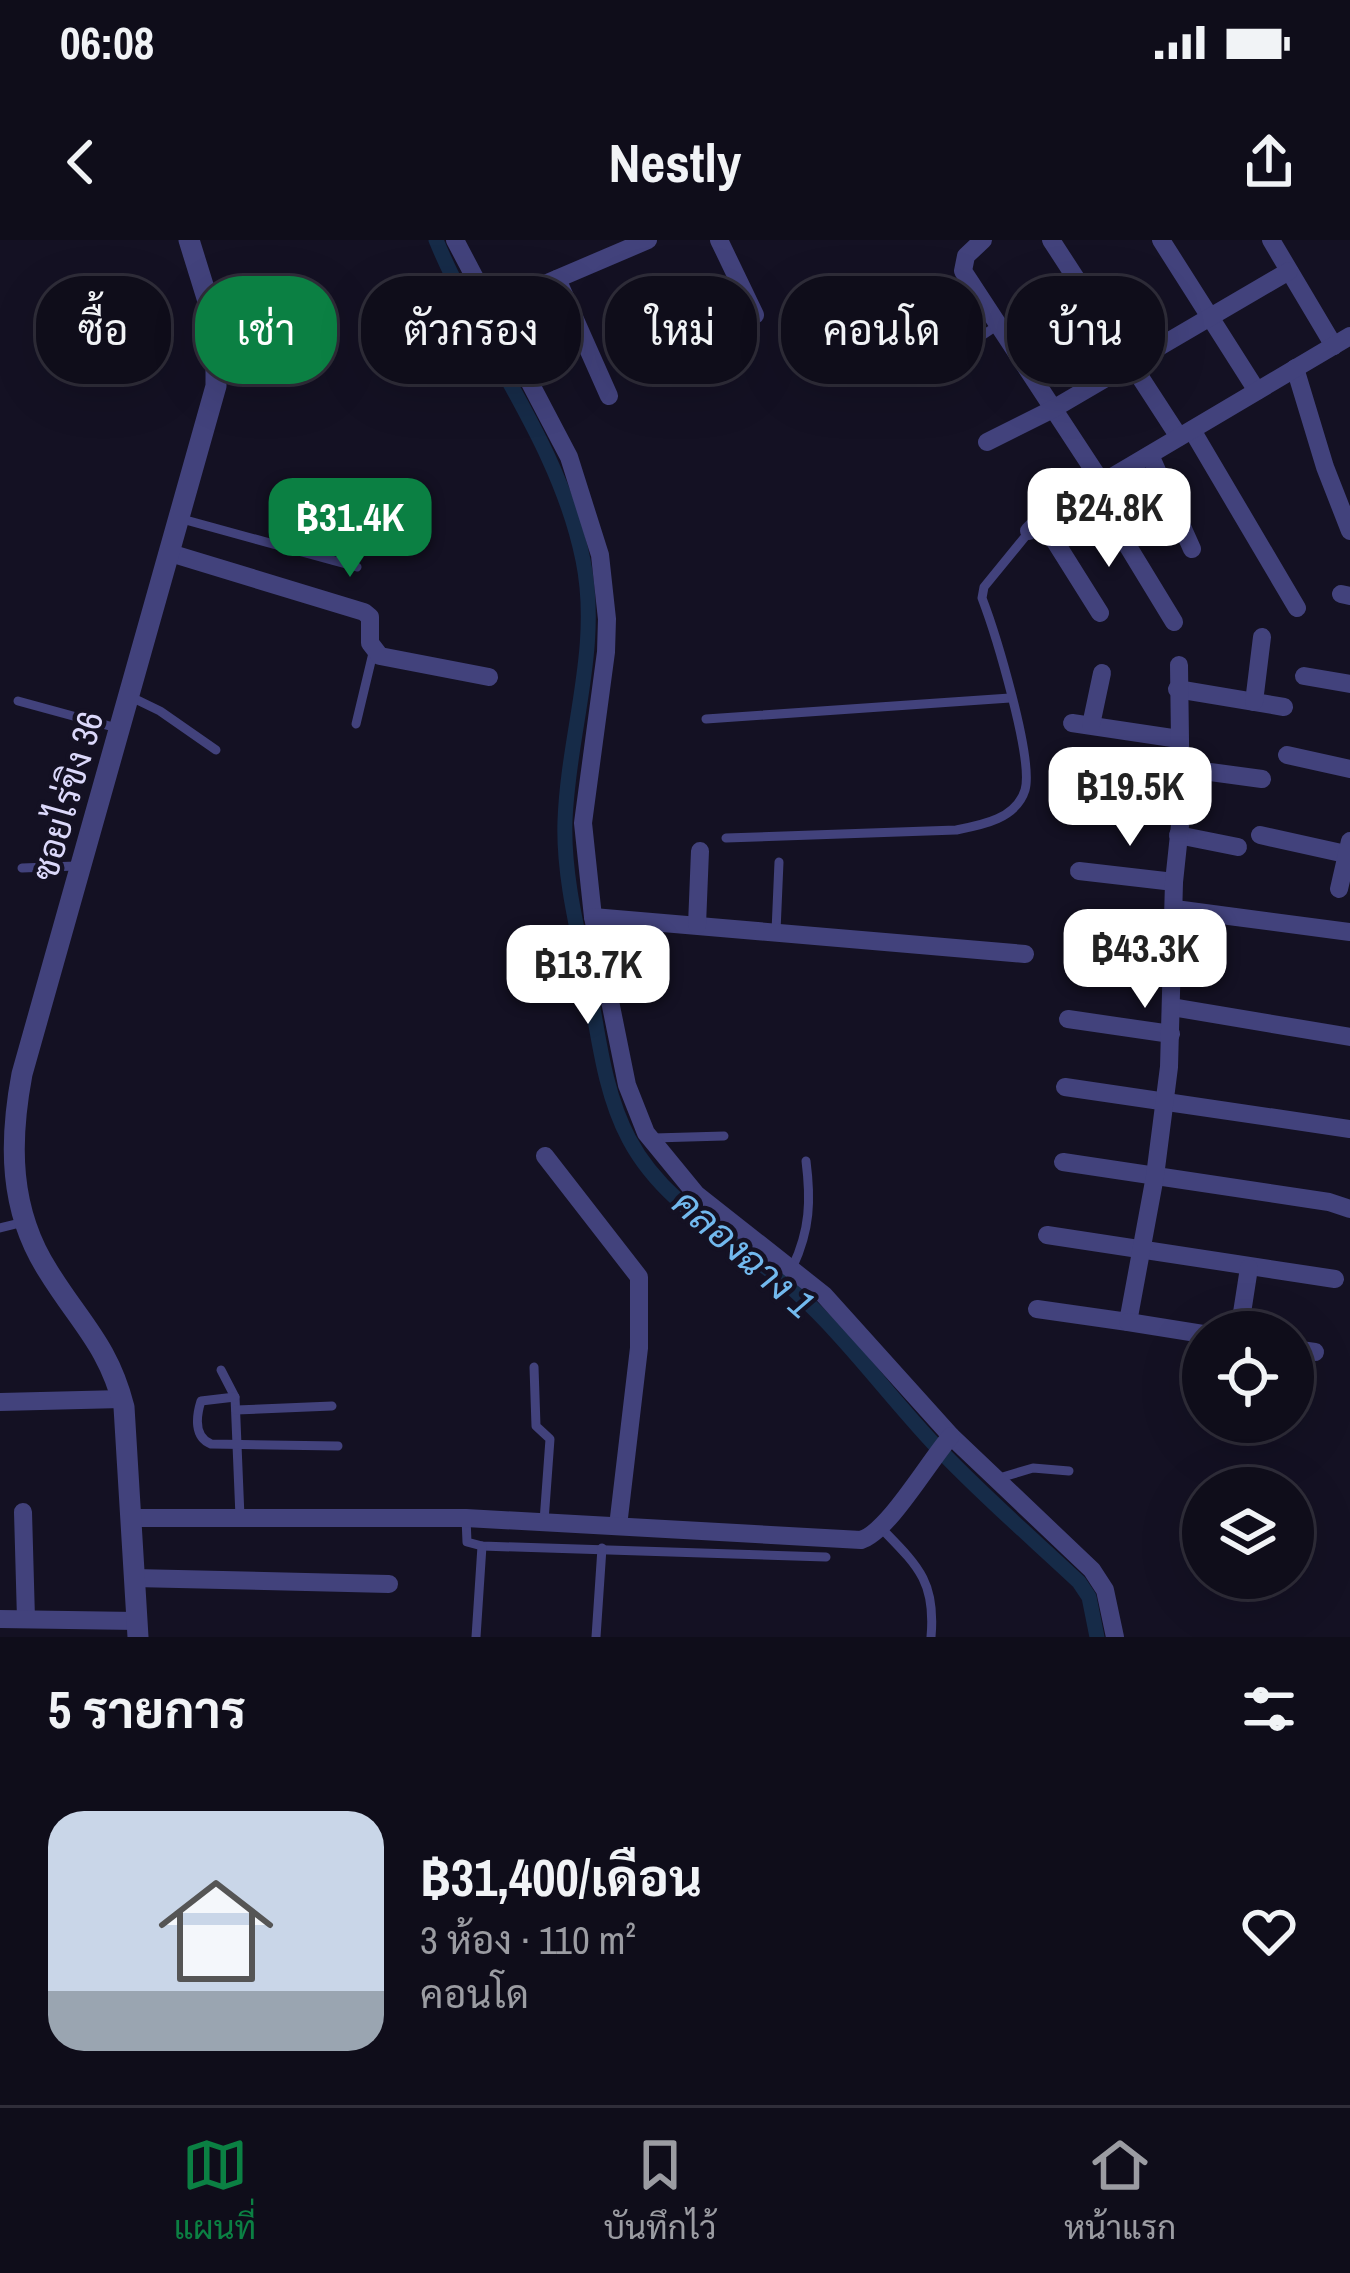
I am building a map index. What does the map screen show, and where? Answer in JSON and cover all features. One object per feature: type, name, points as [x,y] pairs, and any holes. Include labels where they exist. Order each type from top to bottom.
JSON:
[{"type":"street","name":"ซอยไร่ขิง 36","points":[[137,1629],[122,1399],[116,1374],[46,1270],[24,1222],[6,1122],[216,386],[216,327],[188,240]]},
{"type":"street","points":[[455,240],[474,276]]},
{"type":"street","points":[[564,276],[648,240]]},
{"type":"street","points":[[719,240],[736,276]]},
{"type":"street","points":[[983,240],[962,264],[1053,409],[1174,622]]},
{"type":"street","points":[[1051,240],[1074,276]]},
{"type":"street","points":[[1161,240],[1257,391]]},
{"type":"street","points":[[1100,613],[1035,525],[1342,341],[1289,271],[1272,240]]},
{"type":"street","points":[[1165,344],[1289,271]]},
{"type":"street","points":[[581,333],[609,396]]},
{"type":"street","points":[[1295,368],[1350,531]]},
{"type":"street","points":[[531,384],[569,457],[600,555],[606,652],[583,824],[593,917],[627,1084],[649,1138],[696,1194],[824,1295],[948,1439],[1100,1579],[1115,1637]]},
{"type":"street","points":[[987,442],[1095,384]]},
{"type":"street","points":[[1147,384],[1185,434],[1297,608]]},
{"type":"street","points":[[1150,455],[1192,549]]},
{"type":"street","points":[[170,553],[364,612],[370,617],[368,633],[380,656],[489,677]]},
{"type":"street","points":[[1254,702],[1262,637]]},
{"type":"street","points":[[1128,1322],[1155,1176],[1171,1034],[1180,664]]},
{"type":"street","points":[[1102,673],[1082,724],[1179,739]]},
{"type":"street","points":[[1304,676],[1350,684]]},
{"type":"street","points":[[1178,689],[1284,707]]},
{"type":"street","points":[[1287,755],[1350,769]]},
{"type":"street","points":[[1181,768],[1262,779]]},
{"type":"street","points":[[1084,799],[1238,847]]},
{"type":"street","points":[[1260,835],[1349,850],[1340,889]]},
{"type":"street","points":[[697,925],[700,851]]},
{"type":"street","points":[[1078,871],[1174,882]]},
{"type":"street","points":[[1174,909],[1350,932]]},
{"type":"street","points":[[593,917],[1025,954]]},
{"type":"street","points":[[1073,945],[1172,957]]},
{"type":"street","points":[[1172,1006],[1350,1037]]},
{"type":"street","points":[[1068,1019],[1171,1034]]},
{"type":"street","points":[[1065,1087],[1350,1129]]},
{"type":"street","points":[[545,1156],[639,1277],[639,1348],[618,1526]]},
{"type":"street","points":[[1063,1162],[1350,1209]]},
{"type":"street","points":[[1047,1235],[1335,1279]]},
{"type":"street","points":[[1242,1311],[1249,1268]]},
{"type":"street","points":[[1036,1309],[1182,1331]]},
{"type":"street","points":[[0,1402],[122,1399]]},
{"type":"street","points":[[130,1518],[466,1518],[861,1540],[882,1529],[948,1439]]},
{"type":"street","points":[[22,1512],[14,1624],[137,1629]]},
{"type":"street","points":[[134,1578],[389,1584]]},
{"type":"lane","points":[[983,334],[998,325]]},
{"type":"lane","points":[[180,519],[356,567]]},
{"type":"lane","points":[[726,838],[956,830],[991,824],[1010,811],[1025,791],[1026,760],[982,598],[984,587],[1035,525]]},
{"type":"lane","points":[[356,724],[374,651]]},
{"type":"lane","points":[[130,696],[216,750]]},
{"type":"lane","points":[[706,718],[1010,698]]},
{"type":"lane","points":[[19,701],[120,729]]},
{"type":"lane","points":[[776,931],[779,862]]},
{"type":"lane","points":[[22,868],[81,866]]},
{"type":"lane","points":[[649,1138],[724,1136]]},
{"type":"lane","points":[[793,1266],[806,1239],[809,1215],[806,1161]]},
{"type":"lane","points":[[0,1228],[24,1222]]},
{"type":"lane","points":[[533,1367],[536,1426],[550,1439],[544,1521]]},
{"type":"lane","points":[[221,1370],[235,1397],[240,1517]]},
{"type":"lane","points":[[235,1397],[201,1401],[198,1433],[211,1444],[338,1446]]},
{"type":"lane","points":[[236,1410],[332,1406]]},
{"type":"lane","points":[[996,1479],[1033,1468],[1069,1471]]},
{"type":"lane","points":[[466,1518],[467,1541],[482,1546],[826,1557]]},
{"type":"lane","points":[[882,1529],[919,1567],[931,1590],[932,1637]]},
{"type":"lane","points":[[476,1637],[482,1546]]},
{"type":"lane","points":[[596,1637],[602,1548]]},
{"type":"waterway","name":"คลองฉาง 1","points":[[436,240],[538,436],[572,517],[583,560],[588,593],[586,658],[567,788],[565,842],[608,1085],[629,1139],[644,1164],[683,1205],[814,1309],[952,1463],[1079,1582],[1089,1597],[1097,1637]]}]
